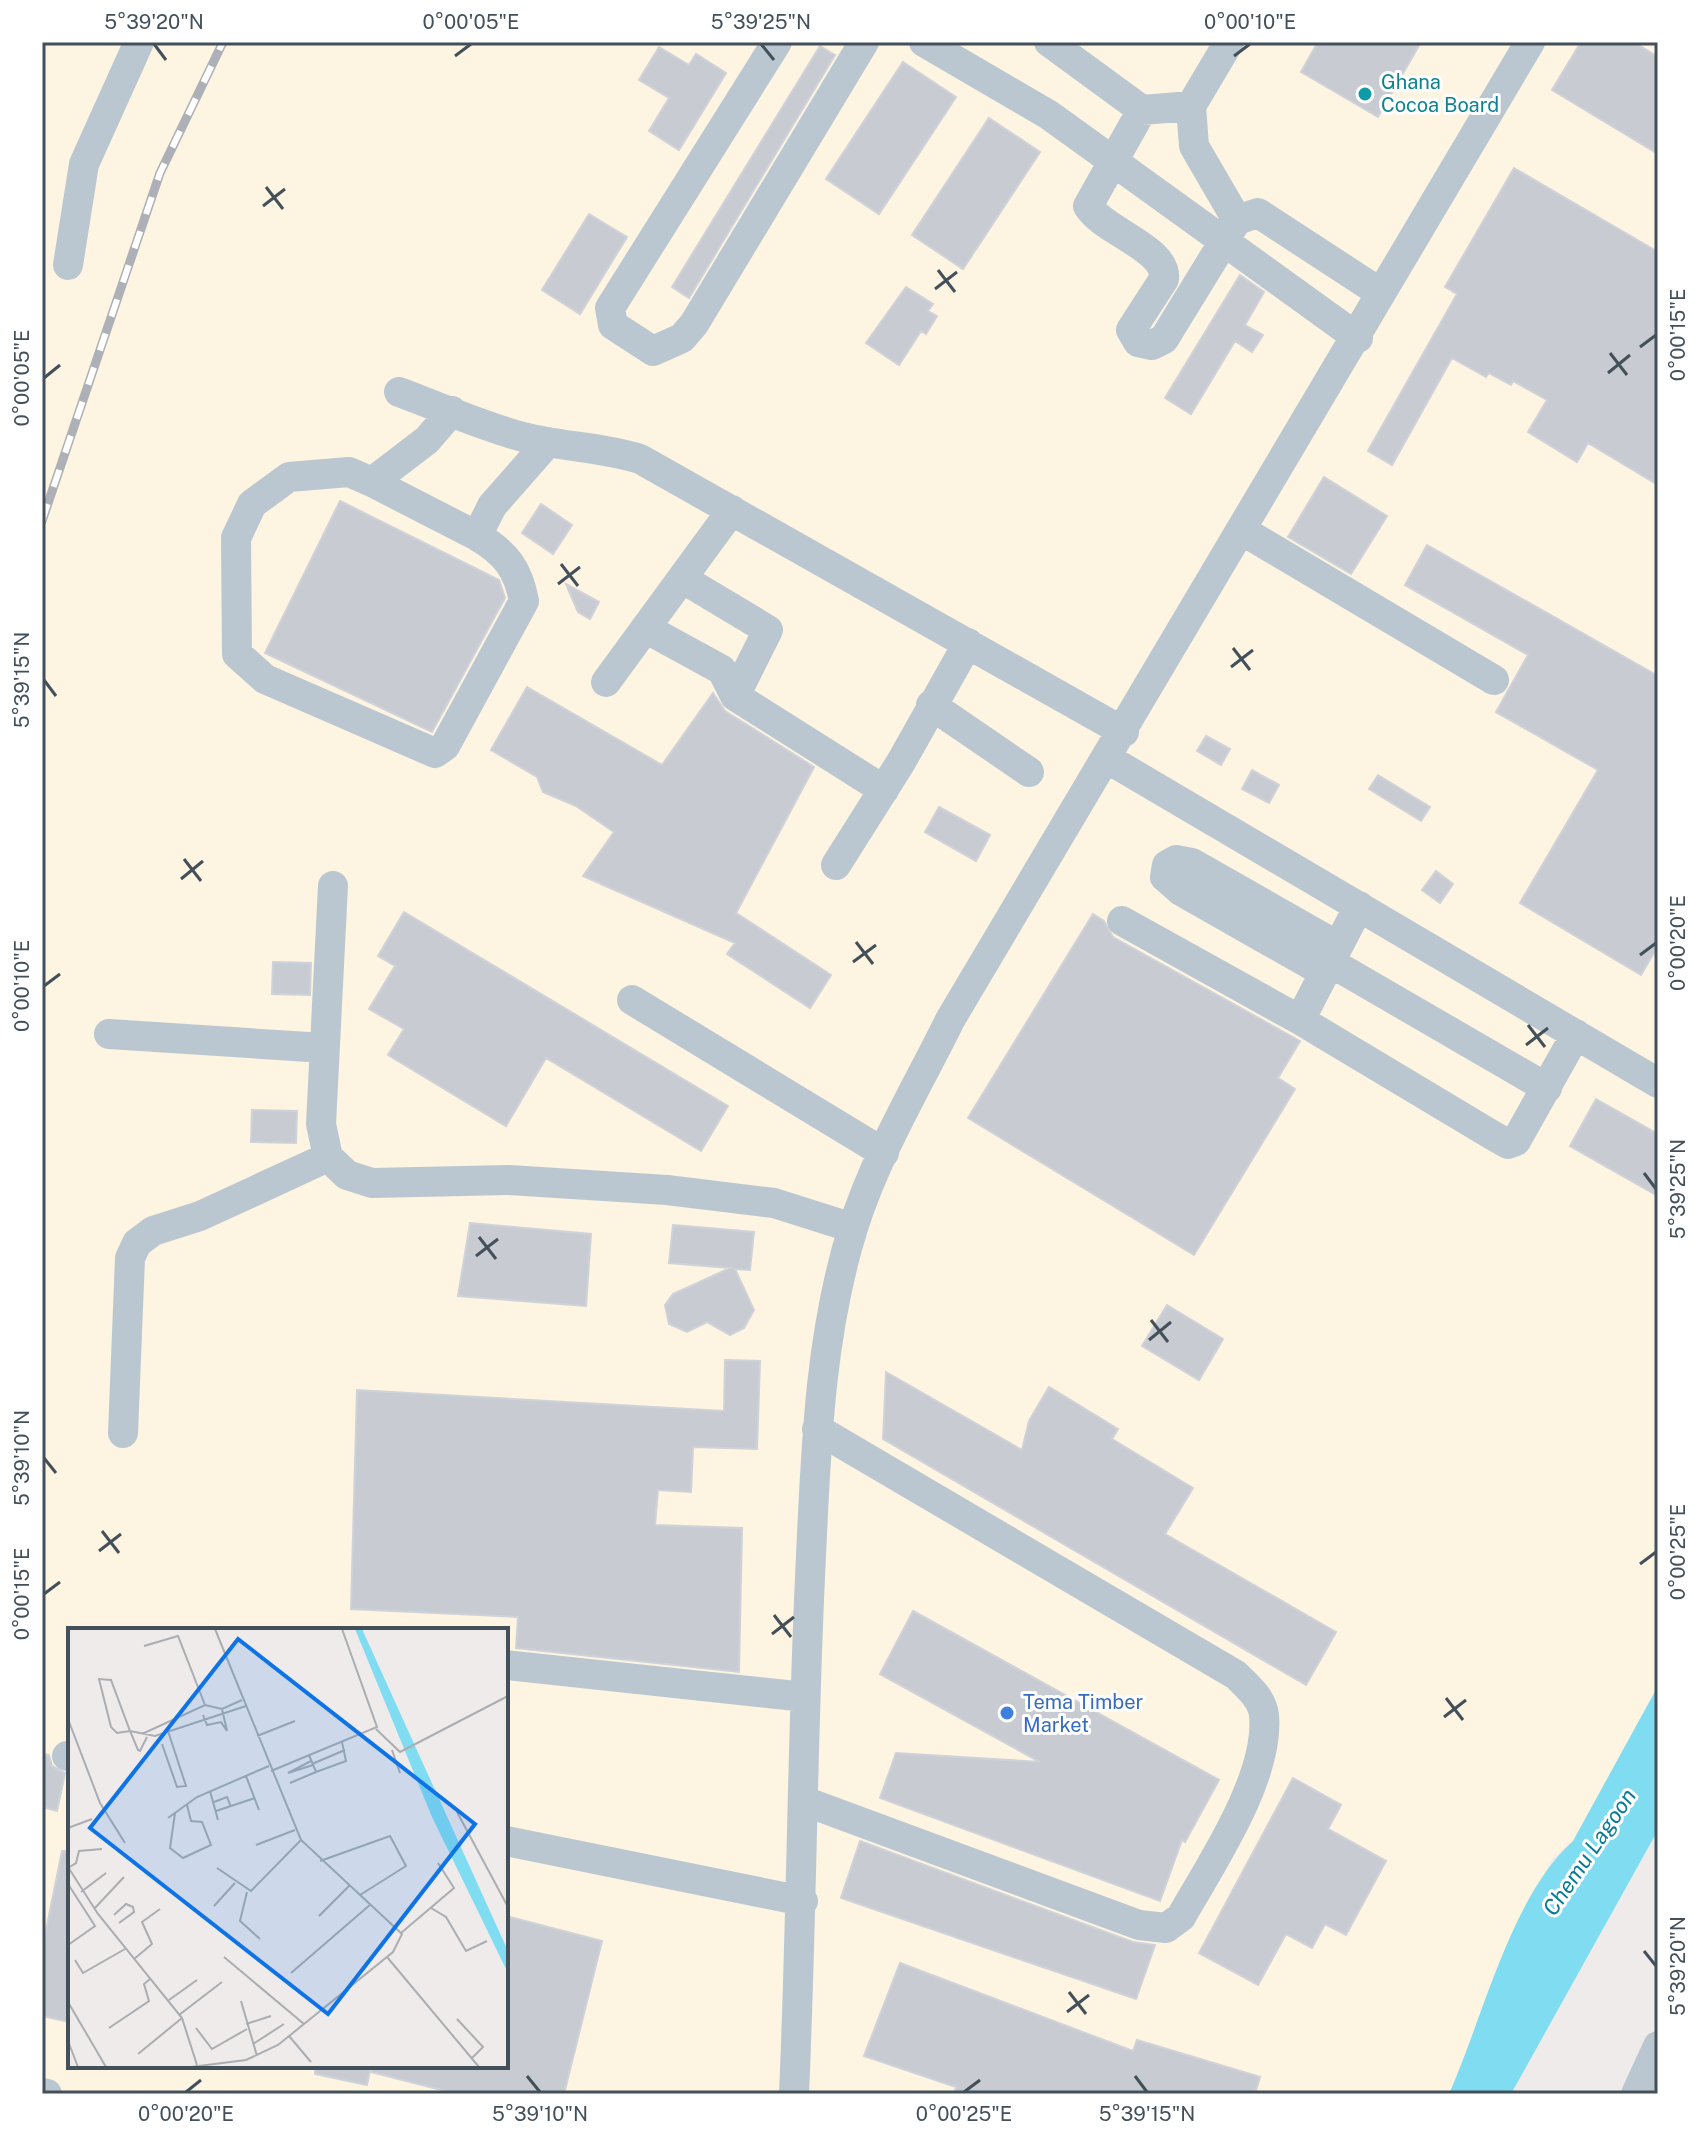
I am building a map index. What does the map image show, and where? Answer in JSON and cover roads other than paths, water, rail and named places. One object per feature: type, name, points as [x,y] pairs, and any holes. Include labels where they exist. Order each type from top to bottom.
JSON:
[{"type":"street","points":[[68,265],[84,164],[139,42]]},
{"type":"street","points":[[777,42],[610,308],[613,325],[653,351],[682,338],[694,324],[864,42]]},
{"type":"street","points":[[924,42],[1049,115],[1110,161],[1231,230],[1358,338]]},
{"type":"street","points":[[1049,42],[1142,110],[1191,106]]},
{"type":"street","points":[[1229,42],[1191,106],[1194,146],[1231,230]]},
{"type":"street","points":[[794,2094],[803,1901],[805,1697],[817,1429],[829,1330],[853,1228],[884,1153],[950,1020],[1358,338],[1379,292],[1530,42]]},
{"type":"street","points":[[1142,110],[1110,161],[1088,206],[1095,217],[1157,258],[1165,270],[1164,279],[1131,330],[1138,342],[1152,345],[1164,339],[1231,230],[1258,213],[1379,292]]},
{"type":"street","points":[[399,392],[548,442],[615,451],[640,459],[1124,732]]},
{"type":"street","points":[[372,482],[427,440],[452,411]]},
{"type":"street","points":[[477,536],[492,506],[548,442]]},
{"type":"street","points":[[349,472],[372,482],[500,549],[519,575],[524,601],[445,746],[435,753],[265,679],[237,654],[236,538],[252,504],[289,477],[349,472]]},
{"type":"street","points":[[606,682],[732,510]]},
{"type":"street","points":[[1243,531],[1494,680]]},
{"type":"street","points":[[683,579],[768,630],[735,696]]},
{"type":"street","points":[[647,629],[722,670],[735,696],[884,790]]},
{"type":"street","points":[[836,865],[884,790],[968,643]]},
{"type":"street","points":[[931,705],[1029,772]]},
{"type":"street","points":[[1108,759],[1658,1083]]},
{"type":"street","points":[[1329,959],[1181,891],[1165,877],[1167,865],[1176,860],[1192,863],[1329,959],[1547,1088]]},
{"type":"street","points":[[333,886],[321,1124],[328,1157],[347,1175],[372,1183],[509,1180],[667,1190],[774,1203],[853,1228]]},
{"type":"street","points":[[1300,1020],[1359,906]]},
{"type":"street","points":[[1122,921],[1300,1020],[1508,1144],[1516,1141],[1576,1034]]},
{"type":"street","points":[[632,1000],[884,1153]]},
{"type":"street","points":[[109,1034],[324,1048]]},
{"type":"street","points":[[123,1433],[130,1258],[137,1243],[153,1231],[200,1216],[328,1157]]},
{"type":"street","points":[[804,1801],[1139,1925],[1166,1928],[1181,1917],[1242,1808],[1259,1753],[1264,1714],[1258,1698],[1236,1675],[817,1429]]},
{"type":"street","points":[[508,1665],[805,1697]]},
{"type":"street","points":[[508,1841],[803,1901]]},
{"type":"street","points":[[1636,2094],[1658,2046]]},
{"type":"water","name":"Chemu Lagoon","points":[[1658,1686],[1658,1830],[1511,2094],[1449,2094],[1515,1925],[1551,1865],[1573,1841]]},
{"type":"railway","points":[[42,521],[160,173],[223,42]]},
{"type":"place","name":"Ghana Cocoa Board","points":[[1365,94]]},
{"type":"place","name":"Tema Timber Market","points":[[1007,1713]]}]
